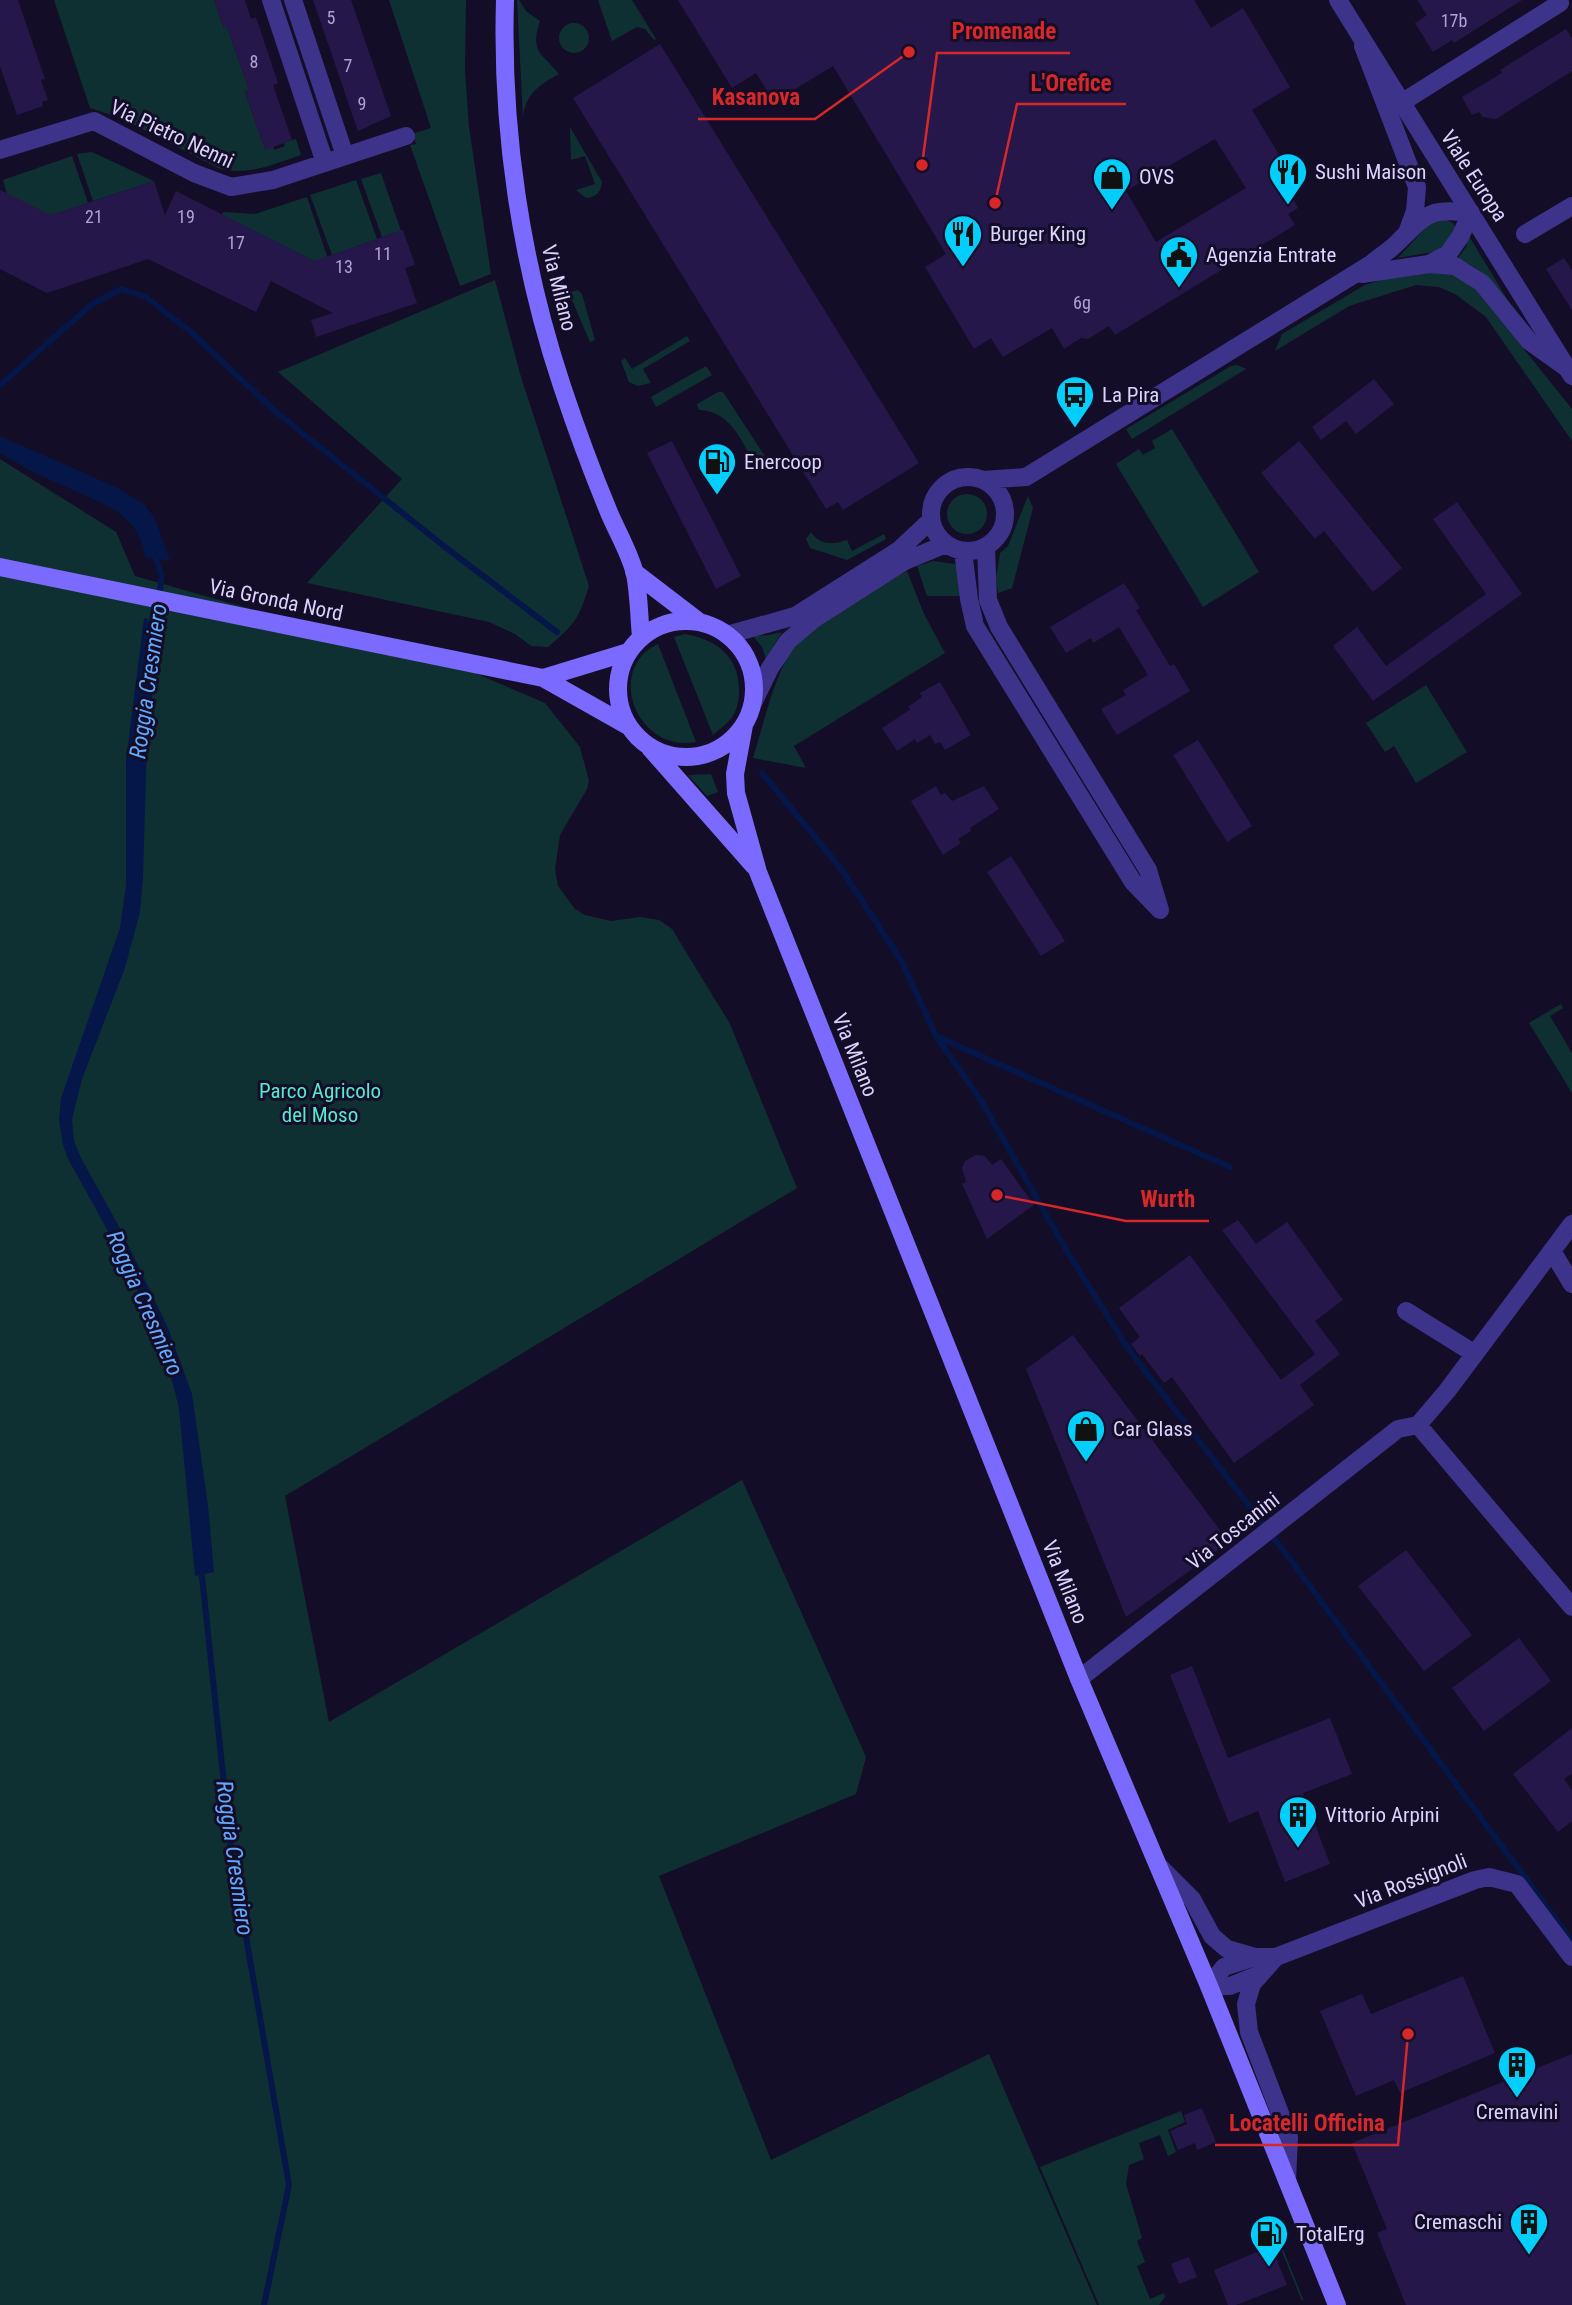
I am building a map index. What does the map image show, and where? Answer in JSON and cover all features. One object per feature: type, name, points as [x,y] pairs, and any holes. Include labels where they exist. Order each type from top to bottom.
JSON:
[{"type":"main road","name":"Via Milano","points":[[505,0],[507,97],[514,176],[536,302],[593,474],[635,572],[641,637]]},
{"type":"main road","name":"Via Gronda Nord","points":[[0,567],[543,678],[628,726]]},
{"type":"main road","name":"Via Milano","points":[[635,572],[699,622]]},
{"type":"main road","name":"Via Milano","points":[[758,872],[628,726],[620,708],[617,689],[620,669],[628,652],[641,637],[654,628],[668,623],[699,622],[714,626],[741,648],[750,665],[754,684],[753,703],[744,725],[735,774],[736,793],[758,872],[1079,1679],[1161,1868],[1337,2305]]},
{"type":"main road","name":"Via Gronda Nord","points":[[543,678],[628,652]]},
{"type":"main road","name":"Via Milano","points":[[647,746],[682,758],[700,756],[725,745],[744,725]]},
{"type":"street","points":[[271,0],[325,163]]},
{"type":"street","points":[[293,0],[345,156]]},
{"type":"street","name":"Viale Europa","points":[[1338,0],[1570,372]]},
{"type":"street","points":[[1401,103],[1560,3]]},
{"type":"street","points":[[1360,36],[1417,187],[1415,211],[1408,230]]},
{"type":"street","name":"Via Pietro Nenni","points":[[0,150],[94,121],[194,173],[231,187],[273,180],[406,136]]},
{"type":"street","points":[[1525,234],[1572,206]]},
{"type":"street","points":[[986,547],[988,600],[999,627],[1148,870],[1160,910],[1133,882],[975,626],[954,548],[939,538],[932,520],[933,502],[944,486],[959,478],[983,480],[1026,477],[1349,278],[1397,243],[1424,216],[1451,210],[1471,213],[1460,237],[1448,254],[1429,264]]},
{"type":"street","points":[[1349,278],[1394,268],[1429,264],[1454,266],[1482,283],[1529,341],[1570,372]]},
{"type":"street","points":[[753,703],[770,668],[788,641],[814,619],[905,561],[954,548],[975,551],[986,547],[1000,534],[1005,515],[1026,477]]},
{"type":"street","points":[[983,480],[999,494],[1005,515]]},
{"type":"street","points":[[727,635],[795,616],[899,550],[932,520]]},
{"type":"street","points":[[1033,721],[1052,711]]},
{"type":"street","points":[[1067,777],[1086,766]]},
{"type":"street","name":"Via Toscanini","points":[[1079,1679],[1398,1429],[1418,1425],[1572,1224]]},
{"type":"street","points":[[1552,1251],[1572,1284]]},
{"type":"street","points":[[1406,1311],[1475,1354]]},
{"type":"street","points":[[1418,1425],[1572,1608]]},
{"type":"street","points":[[1161,1868],[1192,1899],[1198,1915],[1212,1936],[1227,1949],[1265,1962],[1252,1984],[1245,2004],[1249,2032],[1289,2137],[1287,2180]]},
{"type":"street","name":"Via Rossignoli","points":[[1209,1986],[1230,1986],[1265,1962],[1475,1880],[1489,1877],[1517,1884],[1572,1957]]},
{"type":"green space","points":[[54,0],[214,0],[224,28],[227,27],[249,90],[245,92],[265,149],[273,147],[274,150],[296,139],[301,155],[249,170],[218,168],[121,118],[90,108]]},
{"type":"green space","points":[[389,0],[466,0],[465,71],[469,127],[491,274],[460,286],[410,145],[416,144],[412,134],[431,128]]},
{"type":"green space","points":[[517,0],[540,21],[537,47],[559,74],[534,91],[523,118]]},
{"type":"green space","points":[[598,0],[632,0],[656,39],[645,29],[637,27],[612,41]]},
{"type":"green space","points":[[574,23],[585,27],[589,38],[585,49],[574,53],[563,49],[559,38],[563,27]]},
{"type":"green space","points":[[570,127],[602,182],[597,193],[590,197],[586,198],[576,190],[595,184],[585,156],[571,160]]},
{"type":"green space","points":[[92,152],[154,181],[93,201],[77,154]]},
{"type":"green space","points":[[72,156],[88,203],[45,217],[7,194],[3,180]]},
{"type":"green space","points":[[381,173],[401,231],[382,237],[361,179]]},
{"type":"green space","points":[[356,180],[377,239],[332,255],[310,195]]},
{"type":"green space","points":[[307,197],[327,256],[322,265],[222,215],[223,212],[255,214]]},
{"type":"green space","points":[[1447,220],[1454,224],[1455,232],[1439,251],[1398,258],[1429,224]]},
{"type":"green space","points":[[1469,236],[1510,304],[1473,266],[1457,259],[1466,247]]},
{"type":"green space","points":[[1449,270],[1473,286],[1572,409],[1572,441],[1486,317],[1455,294],[1439,287],[1416,285],[1349,306],[1275,351],[1282,334],[1365,285],[1391,277]]},
{"type":"green space","points":[[495,280],[521,377],[589,586],[574,621],[548,647],[531,646],[515,634],[489,622],[307,583],[402,479],[278,372]]},
{"type":"green space","points":[[578,290],[582,294],[595,340],[590,342],[569,293]]},
{"type":"green space","points":[[687,336],[690,341],[643,369],[651,383],[638,386],[629,382],[621,361],[625,358],[632,369]]},
{"type":"green space","points":[[1237,365],[1246,369],[1132,439],[1126,429],[1231,366]]},
{"type":"green space","points":[[706,366],[712,375],[656,407],[651,397]]},
{"type":"green space","points":[[723,392],[768,461],[757,468],[728,422],[720,416],[699,410],[697,404]]},
{"type":"green space","points":[[1172,429],[1259,572],[1203,607],[1116,464],[1139,449],[1143,455],[1155,448],[1152,441]]},
{"type":"green space","name":"Parco Agricolo del Moso","points":[[0,459],[116,532],[135,576],[475,673],[545,703],[580,747],[589,781],[560,835],[555,869],[558,886],[575,909],[585,915],[611,921],[640,917],[659,920],[672,929],[730,1024],[797,1188],[285,1496],[329,1722],[742,1480],[866,1757],[856,1794],[659,1876],[771,2160],[989,2054],[1097,2305],[0,2305]]},
{"type":"green space","points":[[967,494],[981,500],[987,514],[981,528],[967,534],[953,528],[947,514],[953,500]]},
{"type":"green space","points":[[1028,496],[1033,508],[1012,588],[998,593],[996,579],[1000,553],[1008,546]]},
{"type":"green space","points":[[811,532],[827,543],[847,540],[852,551],[884,534],[886,539],[847,560],[810,548],[806,539]]},
{"type":"green space","points":[[933,561],[955,564],[959,575],[960,596],[927,596],[917,566]]},
{"type":"green space","points":[[907,571],[924,614],[945,653],[794,746],[806,768],[753,758],[775,685],[794,645],[813,627]]},
{"type":"green space","points":[[782,632],[766,659],[762,647],[753,636]]},
{"type":"green space","points":[[685,634],[716,645],[735,668],[739,691],[737,707],[726,725],[713,735],[674,637]]},
{"type":"green space","points":[[658,644],[696,742],[678,743],[662,737],[649,728],[638,715],[632,700],[634,668],[644,653]]},
{"type":"green space","points":[[1426,685],[1467,752],[1416,783],[1394,746],[1385,752],[1366,723]]},
{"type":"green space","points":[[711,774],[718,792],[707,796],[688,775]]},
{"type":"green space","points":[[1561,1004],[1563,1008],[1550,1016],[1572,1053],[1572,1093],[1529,1023]]},
{"type":"green space","points":[[1181,2111],[1185,2122],[1168,2130],[1176,2152],[1168,2156],[1160,2135],[1139,2143],[1144,2159],[1129,2165],[1126,2184],[1142,2238],[1137,2241],[1145,2262],[1137,2266],[1150,2299],[1164,2293],[1165,2297],[1159,2305],[1099,2305],[1040,2167]]},
{"type":"green space","points":[[1270,2222],[1273,2224],[1302,2301]]},
{"type":"water","name":"Roggia Cresmiero","points":[[0,436],[116,487],[144,504],[155,519],[170,561],[145,557],[134,528],[110,507],[31,471],[0,453]]},
{"type":"water","points":[[144,618],[161,622],[147,741],[140,912],[125,968],[82,1079],[72,1119],[74,1141],[81,1158],[121,1230],[168,1328],[192,1394],[208,1505],[214,1572],[195,1576],[179,1409],[171,1376],[133,1280],[68,1159],[59,1120],[61,1098],[120,928],[126,885],[126,760]]},
{"type":"building","points":[[0,0],[18,0],[45,79],[41,80],[48,100],[42,102],[43,106],[17,115],[0,66]]},
{"type":"building","points":[[214,0],[245,0],[251,19],[256,17],[278,83],[273,85],[292,140],[265,150],[245,91],[249,90],[227,27],[224,28]]},
{"type":"building","points":[[313,0],[351,0],[391,116],[358,131]]},
{"type":"building","points":[[678,0],[1194,0],[1211,28],[1243,8],[1290,87],[1252,110],[1300,189],[1291,195],[1298,208],[1288,214],[1295,225],[1115,335],[1109,326],[1064,349],[1052,328],[1003,357],[991,338],[974,349],[925,267],[946,254],[833,66],[774,102],[756,73],[732,88]],"holes":[[[1215,139],[1246,188],[1156,242],[1126,191]]]},
{"type":"building","points":[[1417,0],[1522,0],[1454,43],[1452,40],[1433,52],[1415,23],[1427,15]]},
{"type":"building","points":[[1566,29],[1572,38],[1572,71],[1496,119],[1483,117],[1479,112],[1472,115],[1462,97]]},
{"type":"building","points":[[660,44],[919,463],[843,510],[838,502],[826,509],[573,98]]},
{"type":"building","points":[[154,181],[165,215],[176,191],[314,261],[403,230],[415,265],[405,268],[417,303],[316,337],[311,320],[333,313],[271,281],[256,312],[148,259],[47,293],[0,269],[0,190],[51,215]]},
{"type":"building","points":[[1564,258],[1572,270],[1572,310],[1546,269]]},
{"type":"building","points":[[1374,379],[1394,404],[1356,434],[1346,421],[1321,440],[1312,427]]},
{"type":"building","points":[[672,441],[741,576],[716,589],[647,453]]},
{"type":"building","points":[[1299,441],[1402,568],[1373,592],[1324,531],[1315,539],[1261,473]]},
{"type":"building","points":[[1457,502],[1522,594],[1373,701],[1333,646],[1357,627],[1386,666],[1486,594],[1433,519]]},
{"type":"building","points":[[1124,583],[1140,608],[1136,610],[1170,666],[1174,664],[1190,691],[1117,735],[1101,709],[1126,695],[1123,690],[1148,675],[1119,627],[1093,643],[1091,638],[1066,653],[1050,627]]},
{"type":"building","points":[[940,682],[971,735],[945,750],[940,742],[935,744],[930,735],[917,743],[915,739],[897,751],[882,728],[911,709],[908,707],[922,697],[920,693]]},
{"type":"building","points":[[1198,740],[1252,826],[1227,842],[1173,755]]},
{"type":"building","points":[[936,786],[941,795],[945,793],[952,801],[984,786],[999,809],[970,828],[971,831],[958,839],[961,843],[943,855],[911,801]]},
{"type":"building","points":[[1011,856],[1065,941],[1041,956],[987,872]]},
{"type":"building","points":[[975,1155],[985,1156],[992,1165],[1001,1159],[1034,1205],[987,1239],[962,1184],[966,1182],[962,1168],[965,1161]]},
{"type":"building","points":[[1238,1220],[1256,1244],[1287,1222],[1343,1300],[1315,1321],[1340,1354],[1300,1385],[1314,1405],[1234,1463],[1172,1377],[1164,1383],[1131,1344],[1140,1337],[1119,1308],[1190,1255],[1281,1380],[1315,1354],[1222,1230]]},
{"type":"building","points":[[1073,1335],[1229,1542],[1126,1617],[1026,1369]]},
{"type":"building","points":[[1406,1550],[1472,1635],[1424,1671],[1358,1586]]},
{"type":"building","points":[[1519,1638],[1551,1681],[1484,1731],[1452,1688]]},
{"type":"building","points":[[1192,1666],[1228,1758],[1330,1718],[1352,1774],[1303,1793],[1330,1864],[1285,1882],[1258,1811],[1229,1823],[1170,1675]]},
{"type":"building","points":[[1572,1728],[1572,1773],[1564,1779],[1572,1790],[1572,1821],[1558,1832],[1513,1774]]},
{"type":"building","points":[[1463,1976],[1495,2053],[1400,2093],[1394,2080],[1356,2096],[1320,2011],[1362,1994],[1371,2014]]},
{"type":"building","points":[[1572,2054],[1572,2305],[1406,2305],[1377,2233],[1387,2229],[1352,2143]]},
{"type":"building","points":[[1202,2108],[1216,2142],[1197,2150],[1195,2143],[1178,2150],[1170,2131],[1187,2124],[1184,2115]]},
{"type":"building","points":[[1271,2246],[1287,2285],[1236,2305],[1228,2305],[1214,2270]]},
{"type":"building","points":[[1189,2257],[1197,2277],[1179,2284],[1171,2264]]},
{"type":"waterway","points":[[0,385],[91,305],[121,289],[146,297],[192,333],[276,412],[445,547],[557,632]]},
{"type":"waterway","name":"Roggia Cresmiero","points":[[153,551],[162,576],[154,629]]},
{"type":"waterway","points":[[762,773],[839,866],[901,960],[936,1036],[982,1102],[1068,1253],[1129,1350],[1281,1547],[1572,1941]]},
{"type":"waterway","points":[[938,1037],[1230,1167]]},
{"type":"waterway","name":"Roggia Cresmiero","points":[[201,1567],[231,1850],[289,2185],[264,2305]]},
{"type":"place","name":"Kasanova","points":[[909,52]]},
{"type":"place","name":"Promenade","points":[[922,165]]},
{"type":"place","name":"L'Orefice","points":[[995,203]]},
{"type":"place","name":"Sushi Maison","points":[[1288,206]]},
{"type":"place","name":"OVS","points":[[1112,211]]},
{"type":"place","name":"Burger King","points":[[963,268]]},
{"type":"place","name":"Agenzia Entrate","points":[[1179,289]]},
{"type":"place","name":"La Pira","points":[[1075,429]]},
{"type":"place","name":"Enercoop","points":[[717,496]]},
{"type":"place","name":"Wurth","points":[[997,1195]]},
{"type":"place","name":"Car Glass","points":[[1086,1463]]},
{"type":"place","name":"Vittorio Arpini","points":[[1298,1849]]},
{"type":"place","name":"Locatelli Officina","points":[[1408,2034]]},
{"type":"place","name":"Cremavini","points":[[1517,2099]]},
{"type":"place","name":"Cremaschi","points":[[1529,2256]]},
{"type":"place","name":"TotalErg","points":[[1269,2268]]}]
